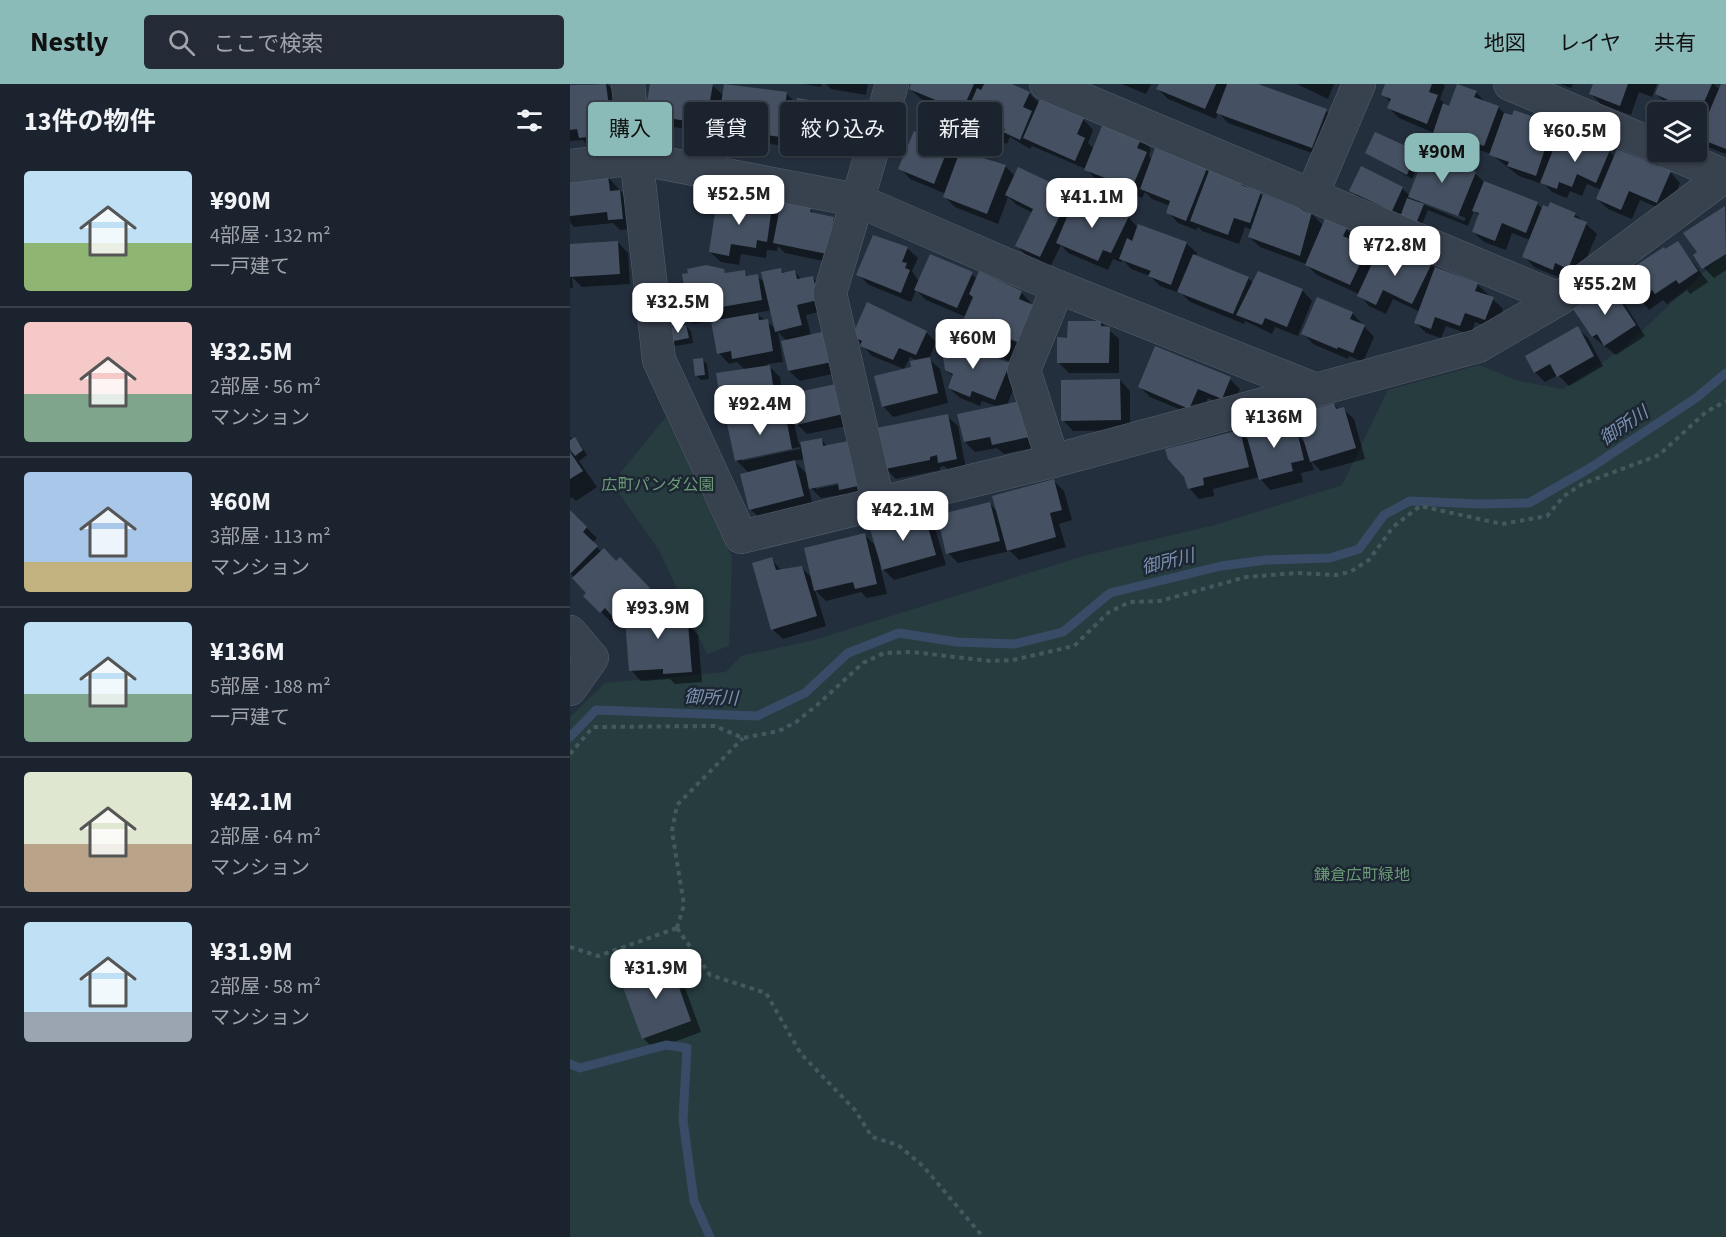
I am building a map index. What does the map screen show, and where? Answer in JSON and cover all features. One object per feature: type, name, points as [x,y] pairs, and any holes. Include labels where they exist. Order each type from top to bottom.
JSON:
[{"type":"street","points":[[628,84],[659,360],[741,537],[1053,461],[1478,346],[1558,299],[1726,175]]},
{"type":"street","points":[[878,502],[830,293],[892,84]]},
{"type":"street","points":[[1046,84],[1558,299]]},
{"type":"street","points":[[1311,196],[1359,84]]},
{"type":"street","points":[[1510,84],[1647,142]]},
{"type":"street","points":[[570,166],[636,158],[857,200],[1058,287],[1314,389]]},
{"type":"street","points":[[1694,162],[1726,175]]},
{"type":"street","points":[[1053,461],[1024,370],[1058,287]]},
{"type":"street","points":[[570,632],[592,658],[570,689]]},
{"type":"path","points":[[570,754],[593,727],[715,726],[743,738],[779,731],[796,722],[862,663],[884,653],[922,653],[990,661],[1012,660],[1074,646],[1109,612],[1130,602],[1160,601],[1246,577],[1297,573],[1336,575],[1350,572],[1369,560],[1393,527],[1420,506],[1502,524],[1547,516],[1564,496],[1582,484],[1659,455],[1706,412],[1726,401]]},
{"type":"path","points":[[677,928],[684,905],[672,831],[677,805],[743,738]]},
{"type":"path","points":[[570,947],[598,956],[677,928]]},
{"type":"path","points":[[677,928],[710,975],[766,993],[801,1054],[855,1110],[872,1137],[898,1145],[923,1166],[983,1237]]},
{"type":"green space","name":"鎌倉広町緑地","points":[[1726,251],[1726,1237],[570,1237],[570,717],[605,683],[726,672],[741,656],[814,640],[1087,555],[1215,525],[1342,485],[1388,390],[1479,365],[1519,381],[1563,389],[1625,347]]},
{"type":"green space","name":"広町パンダ公園","points":[[666,417],[732,558],[729,646],[707,654],[660,552],[612,483]]},
{"type":"building","points":[[606,84],[608,102],[588,102],[588,137],[579,138],[577,129],[570,130],[570,85]]},
{"type":"building","points":[[650,84],[713,84],[710,102],[684,102],[684,121],[672,119],[672,102],[647,102]]},
{"type":"building","points":[[724,84],[787,92],[786,102],[780,102],[780,137],[768,135],[768,102],[721,102]]},
{"type":"building","points":[[911,84],[974,84],[966,102],[940,102],[909,89]]},
{"type":"building","points":[[984,84],[1012,84],[1030,92],[1023,107],[1032,111],[1020,140],[1003,132],[1005,129],[1002,128],[1002,102],[971,102],[977,88],[981,90]]},
{"type":"building","points":[[1159,84],[1216,84],[1205,109],[1156,89]]},
{"type":"building","points":[[1227,84],[1258,84],[1327,109],[1312,148],[1216,113]]},
{"type":"building","points":[[1385,84],[1432,84],[1429,92],[1438,95],[1427,124],[1387,108],[1391,99],[1381,95]]},
{"type":"building","points":[[1457,84],[1477,91],[1474,97],[1499,106],[1484,146],[1460,137],[1457,145],[1432,136],[1443,103],[1449,106]]},
{"type":"building","points":[[1593,84],[1628,84],[1620,106],[1589,94]]},
{"type":"building","points":[[1659,84],[1712,84],[1704,102],[1673,102],[1655,94]]},
{"type":"building","points":[[1721,84],[1726,84],[1726,149],[1707,142],[1707,117]]},
{"type":"building","points":[[797,98],[822,102],[796,102]]},
{"type":"building","points":[[1040,99],[1084,118],[1077,134],[1085,138],[1075,161],[1023,138]]},
{"type":"building","points":[[1514,110],[1531,116],[1529,123],[1548,130],[1542,148],[1545,149],[1536,176],[1507,166],[1509,162],[1489,155],[1504,113],[1512,115]]},
{"type":"building","points":[[1111,125],[1142,137],[1137,148],[1147,152],[1132,188],[1084,170],[1102,126],[1110,129]]},
{"type":"building","points":[[914,131],[918,133],[918,156],[945,156],[934,184],[898,169],[903,156],[906,156],[906,150]]},
{"type":"building","points":[[1375,132],[1417,151],[1407,175],[1365,153]]},
{"type":"building","points":[[1573,135],[1610,150],[1596,183],[1577,174],[1572,187],[1559,182],[1557,189],[1540,183],[1555,145],[1567,150]]},
{"type":"building","points":[[1155,148],[1207,168],[1186,221],[1166,213],[1170,201],[1140,189]]},
{"type":"building","points":[[1617,149],[1671,171],[1657,203],[1629,191],[1621,210],[1596,199]]},
{"type":"building","points":[[1426,151],[1476,172],[1458,216],[1408,197]]},
{"type":"building","points":[[958,156],[976,156],[1006,165],[987,214],[943,197]]},
{"type":"building","points":[[1361,166],[1403,187],[1392,211],[1349,191]]},
{"type":"building","points":[[1018,167],[1071,192],[1040,257],[1015,246],[1033,209],[1005,195]]},
{"type":"building","points":[[1210,168],[1243,180],[1241,185],[1261,192],[1250,223],[1234,218],[1228,235],[1190,221]]},
{"type":"building","points":[[608,176],[610,191],[620,190],[623,219],[608,220],[607,212],[570,216],[570,180]]},
{"type":"building","points":[[1484,181],[1538,202],[1526,233],[1502,223],[1495,241],[1472,232],[1479,213],[1472,211]]},
{"type":"building","points":[[1263,194],[1312,212],[1300,256],[1248,237]]},
{"type":"building","points":[[1075,198],[1104,210],[1106,206],[1129,216],[1111,253],[1103,250],[1098,261],[1056,243]]},
{"type":"building","points":[[1407,198],[1424,204],[1415,226],[1399,220]]},
{"type":"building","points":[[727,200],[772,207],[767,242],[757,240],[756,248],[731,244],[729,256],[709,252],[716,206],[725,208]]},
{"type":"building","points":[[781,202],[811,208],[810,212],[834,217],[827,254],[773,243]]},
{"type":"building","points":[[1550,202],[1576,213],[1574,217],[1587,222],[1568,269],[1555,263],[1553,270],[1522,257],[1543,205],[1548,207]]},
{"type":"building","points":[[1725,206],[1726,254],[1702,269],[1693,255],[1697,252],[1683,233]]},
{"type":"building","points":[[1327,214],[1347,228],[1343,236],[1368,247],[1350,285],[1305,265]]},
{"type":"building","points":[[1138,224],[1187,242],[1171,285],[1148,276],[1151,271],[1119,259],[1127,238],[1132,241]]},
{"type":"building","points":[[873,235],[908,247],[902,262],[907,263],[905,268],[910,270],[901,293],[856,275]]},
{"type":"building","points":[[618,241],[620,274],[570,277],[570,244]]},
{"type":"building","points":[[1678,241],[1698,271],[1679,284],[1676,280],[1655,294],[1652,290],[1637,300],[1621,275],[1664,247],[1665,249]]},
{"type":"building","points":[[1390,248],[1399,253],[1402,249],[1432,263],[1412,304],[1383,290],[1376,305],[1357,296],[1375,257],[1381,261]]},
{"type":"building","points":[[930,254],[973,272],[957,308],[914,290]]},
{"type":"building","points":[[1193,254],[1249,277],[1233,314],[1177,292]]},
{"type":"building","points":[[706,265],[724,269],[725,273],[745,270],[746,276],[758,274],[762,300],[681,314],[676,287],[684,286],[682,274],[688,273],[687,269]]},
{"type":"building","points":[[1435,267],[1478,283],[1475,291],[1494,297],[1485,320],[1465,313],[1460,326],[1435,317],[1431,329],[1414,323]]},
{"type":"building","points":[[781,268],[782,273],[795,270],[797,279],[813,276],[818,300],[797,305],[802,325],[775,332],[761,272]]},
{"type":"building","points":[[979,271],[1022,291],[1019,299],[1036,306],[1020,343],[1007,338],[1000,353],[957,334],[973,297],[969,294]]},
{"type":"building","points":[[1258,271],[1303,289],[1287,327],[1265,318],[1262,325],[1236,315]]},
{"type":"building","points":[[1610,285],[1636,325],[1604,346],[1597,334],[1592,337],[1573,309]]},
{"type":"building","points":[[1317,297],[1353,312],[1350,319],[1365,325],[1353,353],[1301,334]]},
{"type":"building","points":[[867,302],[927,331],[916,355],[899,348],[893,360],[860,346],[862,341],[852,336]]},
{"type":"building","points":[[758,313],[759,320],[768,319],[773,351],[732,359],[731,351],[717,354],[711,321]]},
{"type":"building","points":[[1068,321],[1101,321],[1101,326],[1110,327],[1109,363],[1057,363],[1057,337],[1067,338]]},
{"type":"building","points":[[686,325],[689,338],[669,342],[666,329]]},
{"type":"building","points":[[1578,326],[1594,356],[1557,377],[1550,364],[1534,373],[1525,356]]},
{"type":"building","points":[[826,331],[832,362],[788,371],[781,341]]},
{"type":"building","points":[[946,339],[1010,363],[995,400],[972,391],[970,397],[948,388],[953,374],[945,370],[942,350]]},
{"type":"building","points":[[1155,346],[1231,377],[1222,399],[1198,389],[1189,409],[1138,387]]},
{"type":"building","points":[[930,357],[938,393],[882,407],[874,376],[911,367],[910,361]]},
{"type":"building","points":[[703,358],[705,375],[695,376],[693,359]]},
{"type":"building","points":[[770,365],[775,398],[721,406],[716,373]]},
{"type":"building","points":[[1120,379],[1121,420],[1061,421],[1061,380]]},
{"type":"building","points":[[836,384],[843,414],[796,425],[789,394]]},
{"type":"building","points":[[1021,401],[1029,437],[992,445],[990,437],[964,442],[957,414]]},
{"type":"building","points":[[1334,403],[1336,409],[1344,407],[1356,448],[1310,462],[1296,414]]},
{"type":"building","points":[[785,412],[792,449],[735,461],[727,424]]},
{"type":"building","points":[[948,414],[957,459],[938,463],[937,455],[930,457],[930,460],[885,469],[876,428]]},
{"type":"building","points":[[1286,419],[1290,437],[1298,435],[1304,460],[1291,463],[1293,471],[1259,480],[1245,430]]},
{"type":"building","points":[[1240,430],[1249,467],[1203,478],[1204,485],[1188,489],[1184,477],[1168,459],[1165,449]]},
{"type":"building","points":[[575,437],[583,450],[575,456],[570,449],[570,440]]},
{"type":"building","points":[[822,438],[823,446],[848,441],[858,486],[839,490],[838,483],[809,489],[800,442]]},
{"type":"building","points":[[570,452],[583,471],[570,479]]},
{"type":"building","points":[[795,460],[804,496],[749,510],[740,474]]},
{"type":"building","points":[[1054,479],[1062,510],[1050,513],[1056,537],[1007,551],[992,496]]},
{"type":"building","points":[[990,502],[1000,541],[946,554],[937,515]]},
{"type":"building","points":[[570,510],[587,527],[583,532],[598,546],[570,574]]},
{"type":"building","points":[[924,513],[936,555],[882,570],[870,529]]},
{"type":"building","points":[[865,533],[877,584],[855,589],[853,582],[814,591],[804,548]]},
{"type":"building","points":[[604,548],[616,561],[620,557],[650,588],[629,608],[626,604],[612,616],[605,608],[600,613],[583,596],[586,593],[572,578]]},
{"type":"building","points":[[772,557],[776,570],[802,566],[817,616],[771,630],[752,563]]},
{"type":"building","points":[[673,601],[675,624],[688,623],[692,672],[663,674],[663,669],[629,671],[625,619],[641,618],[640,603]]},
{"type":"building","points":[[670,962],[691,1021],[642,1039],[620,979]]},
{"type":"waterway","name":"御所川","points":[[570,737],[596,710],[757,716],[805,693],[848,653],[899,633],[957,642],[1014,644],[1063,632],[1110,593],[1221,566],[1266,560],[1330,558],[1359,549],[1384,515],[1410,501],[1481,504],[1529,503],[1590,468],[1696,398],[1726,373]]},
{"type":"waterway","points":[[570,1064],[580,1068],[666,1045],[687,1048],[683,1120],[694,1201],[710,1237]]}]
